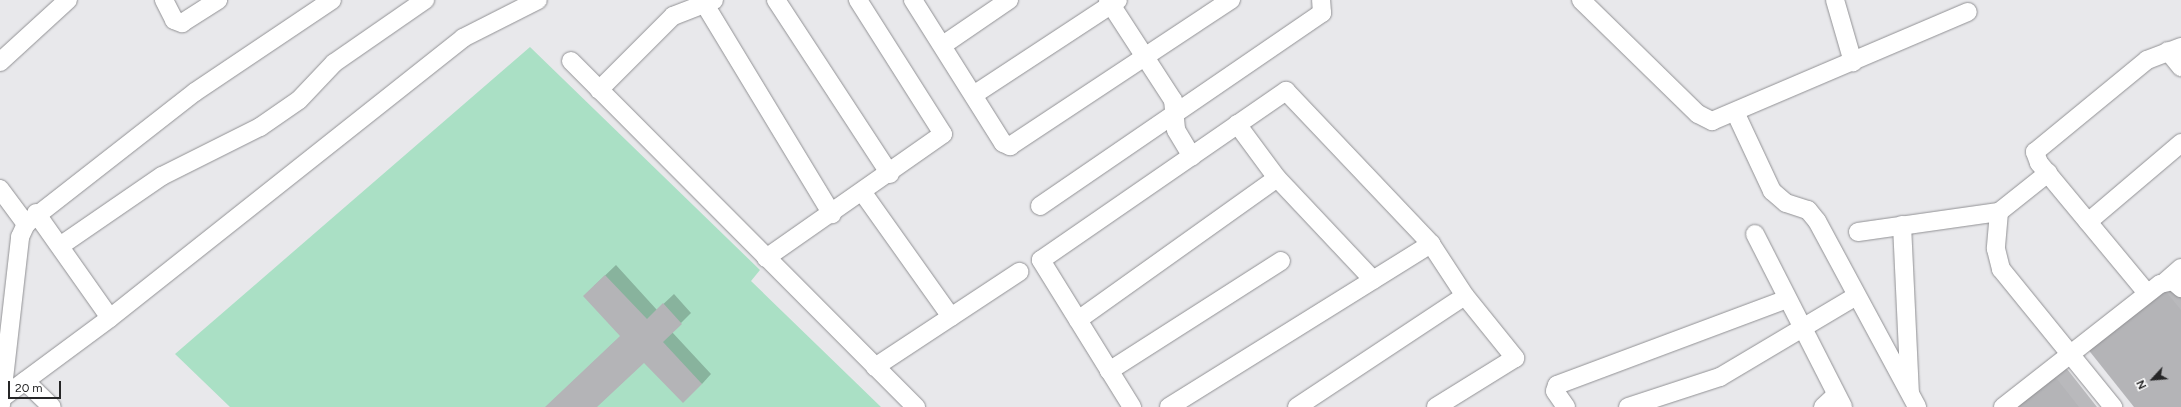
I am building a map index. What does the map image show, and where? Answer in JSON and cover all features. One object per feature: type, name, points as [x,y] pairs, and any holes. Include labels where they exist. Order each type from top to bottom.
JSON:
[{"type":"street","points":[[0,62],[68,0]]},
{"type":"street","points":[[164,0],[174,20],[182,23],[218,0]]},
{"type":"street","points":[[2,403],[20,237],[31,219],[195,92],[332,0]]},
{"type":"street","points":[[60,246],[162,176],[260,127],[299,100],[334,63],[425,0]]},
{"type":"street","points":[[2,403],[25,381],[110,318],[463,38],[538,0]]},
{"type":"street","points":[[776,0],[890,174]]},
{"type":"street","points":[[766,258],[863,193],[943,134],[858,0]]},
{"type":"street","points":[[913,0],[975,94],[1004,143],[1010,146],[1146,58],[1231,0]]},
{"type":"street","points":[[943,44],[1009,0]]},
{"type":"street","points":[[1040,206],[1177,114],[1322,13],[1320,0]]},
{"type":"street","points":[[1581,0],[1698,114],[1712,121],[1736,114],[1968,12]]},
{"type":"street","points":[[1835,0],[1852,62]]},
{"type":"street","points":[[599,90],[673,16],[709,2],[832,214]]},
{"type":"street","points":[[975,94],[1112,2],[1173,100],[1177,114],[1176,130],[1192,157]]},
{"type":"street","points":[[2147,293],[2036,158],[2036,148],[2147,60],[2174,49],[2181,67]]},
{"type":"street","points":[[571,61],[916,407]]},
{"type":"street","points":[[1132,407],[1041,260],[1286,91],[1431,244],[1465,296],[1515,358],[1436,407]]},
{"type":"street","points":[[1736,114],[1772,191],[1786,202],[1812,213],[1855,297],[1914,402]]},
{"type":"street","points":[[1238,124],[1277,178],[1373,280]]},
{"type":"street","points":[[2088,222],[2181,143]]},
{"type":"street","points":[[1858,232],[1999,212],[2048,173]]},
{"type":"street","points":[[1078,320],[1277,178]]},
{"type":"street","points":[[0,189],[60,246],[110,318]]},
{"type":"street","points":[[863,193],[951,317]]},
{"type":"street","points":[[1999,212],[1996,249],[2001,269],[2113,407]]},
{"type":"street","points":[[1902,225],[1914,402]]},
{"type":"street","points":[[1755,234],[1802,330],[1834,403]]},
{"type":"street","points":[[1169,407],[1431,244]]},
{"type":"street","points":[[1110,371],[1281,261]]},
{"type":"street","points":[[2003,407],[2069,353],[2147,293],[2173,285],[2181,268]]},
{"type":"street","points":[[875,367],[1019,272]]},
{"type":"street","points":[[1297,407],[1465,296]]},
{"type":"street","points":[[1628,407],[1720,377],[1802,330],[1855,297]]},
{"type":"street","points":[[1566,407],[1555,391],[1557,385],[1787,299]]},
{"type":"street","points":[[25,381],[52,407]]},
{"type":"green space","points":[[530,47],[760,270],[751,281],[881,407],[230,407],[175,354]]},
{"type":"building","points":[[605,275],[647,319],[663,303],[682,324],[663,342],[702,384],[683,403],[644,363],[597,407],[545,407],[620,336],[583,296]]},
{"type":"building","points":[[2163,288],[2181,310],[2181,407],[2134,407],[2087,348]]},
{"type":"building","points":[[2049,369],[2079,407],[2012,407]]}]
